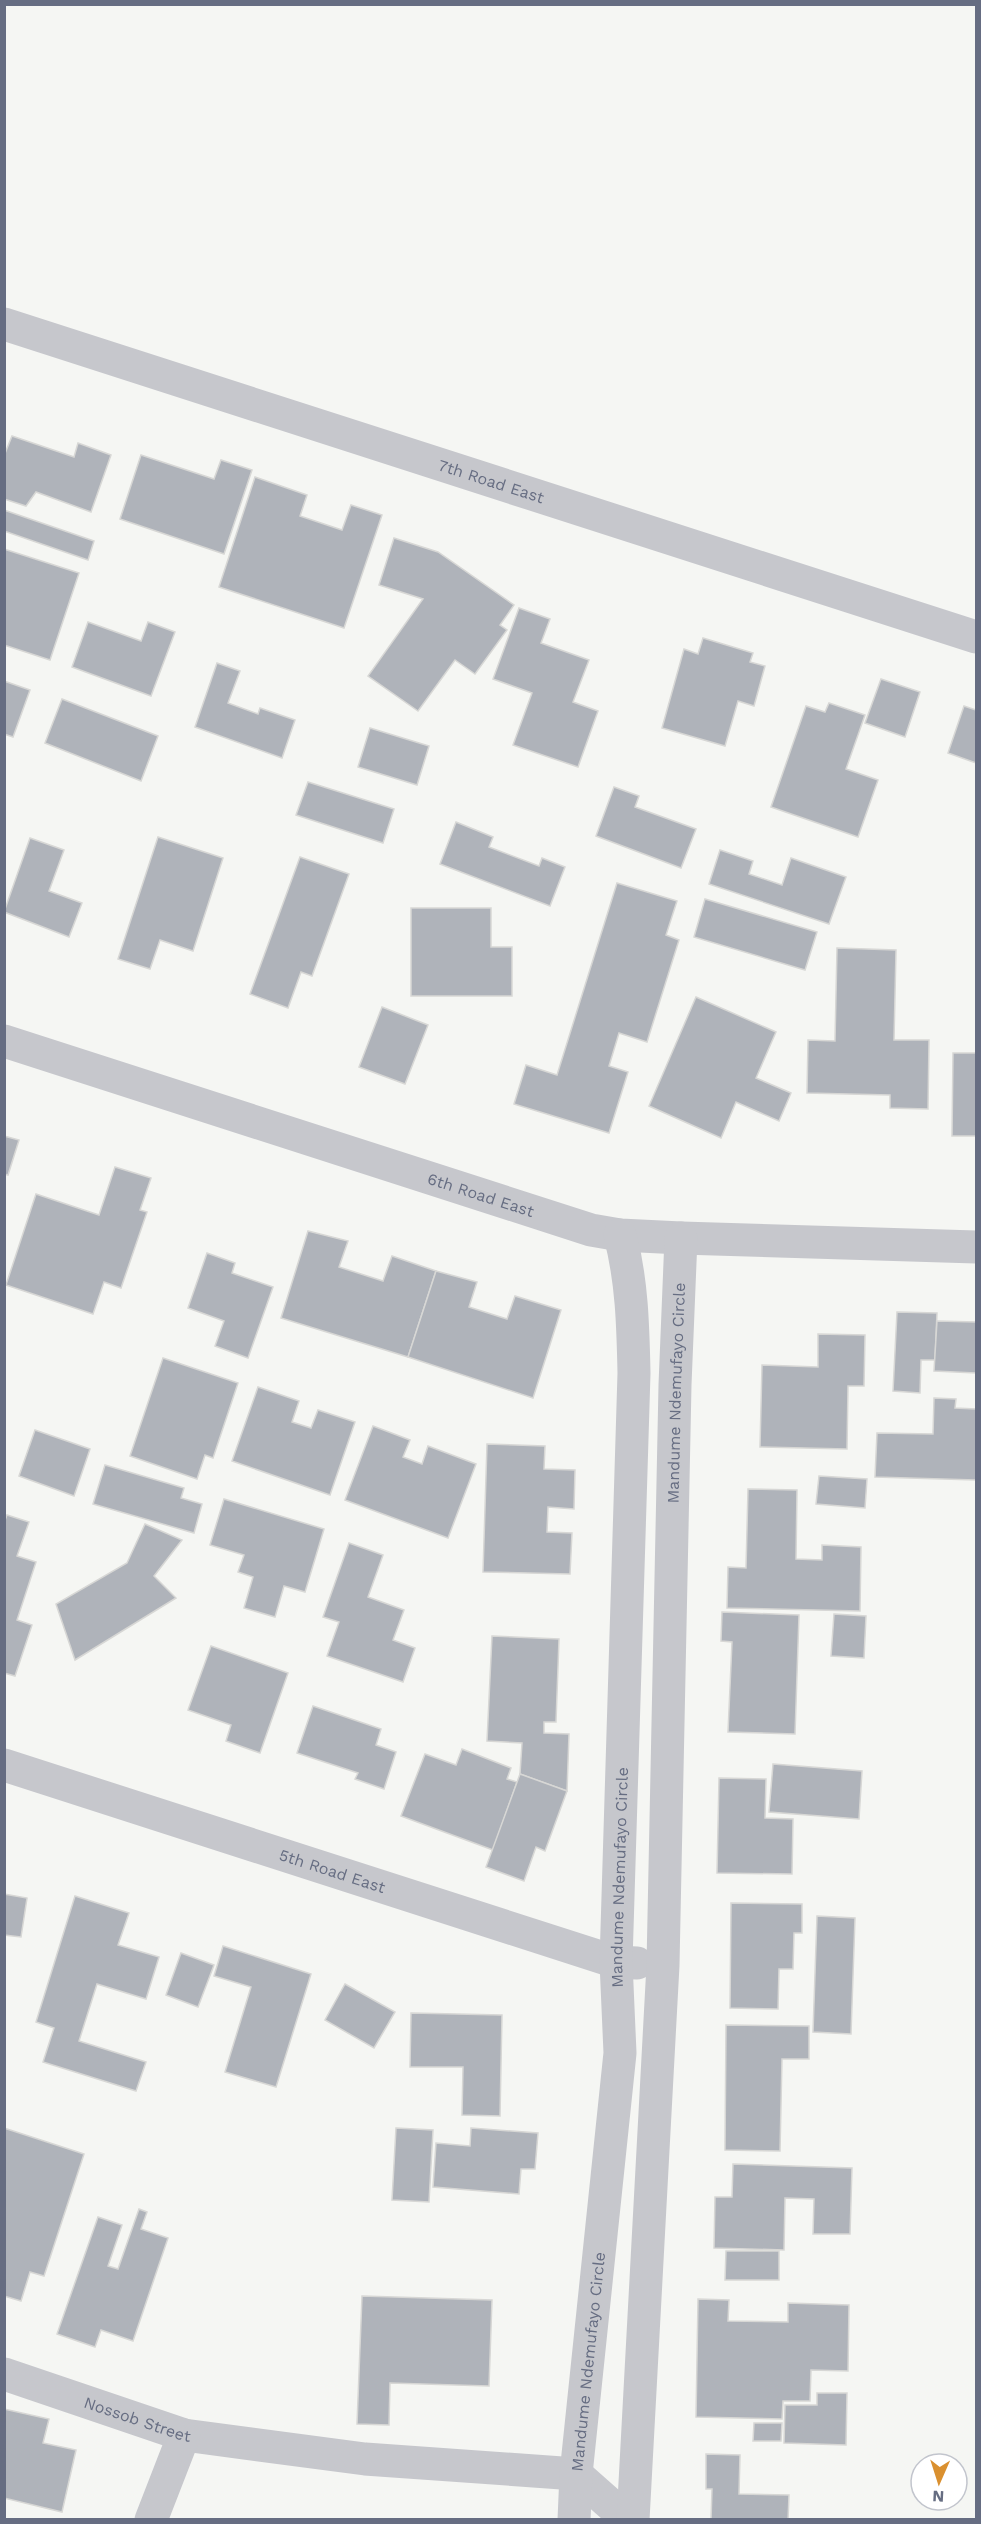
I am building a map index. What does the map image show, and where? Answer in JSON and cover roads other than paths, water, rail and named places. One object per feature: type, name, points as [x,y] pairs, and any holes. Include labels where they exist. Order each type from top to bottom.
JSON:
[{"type":"street","name":"7th Road East","points":[[4,324],[976,637]]},
{"type":"street","name":"6th Road East","points":[[4,1041],[556,1220],[620,1235],[976,1247]]},
{"type":"street","name":"Mandume Ndemufayo Circle","points":[[574,2520],[576,2474],[620,2053],[616,1962],[634,1374],[633,1302],[620,1235]]},
{"type":"street","name":"Mandume Ndemufayo Circle","points":[[633,2520],[663,1965],[675,1385],[681,1238]]},
{"type":"street","name":"5th Road East","points":[[4,1765],[616,1962],[663,1965]]},
{"type":"street","name":"Nossob Street","points":[[4,2374],[184,2435],[151,2520]]},
{"type":"street","points":[[184,2435],[365,2459],[576,2474],[628,2520]]}]
